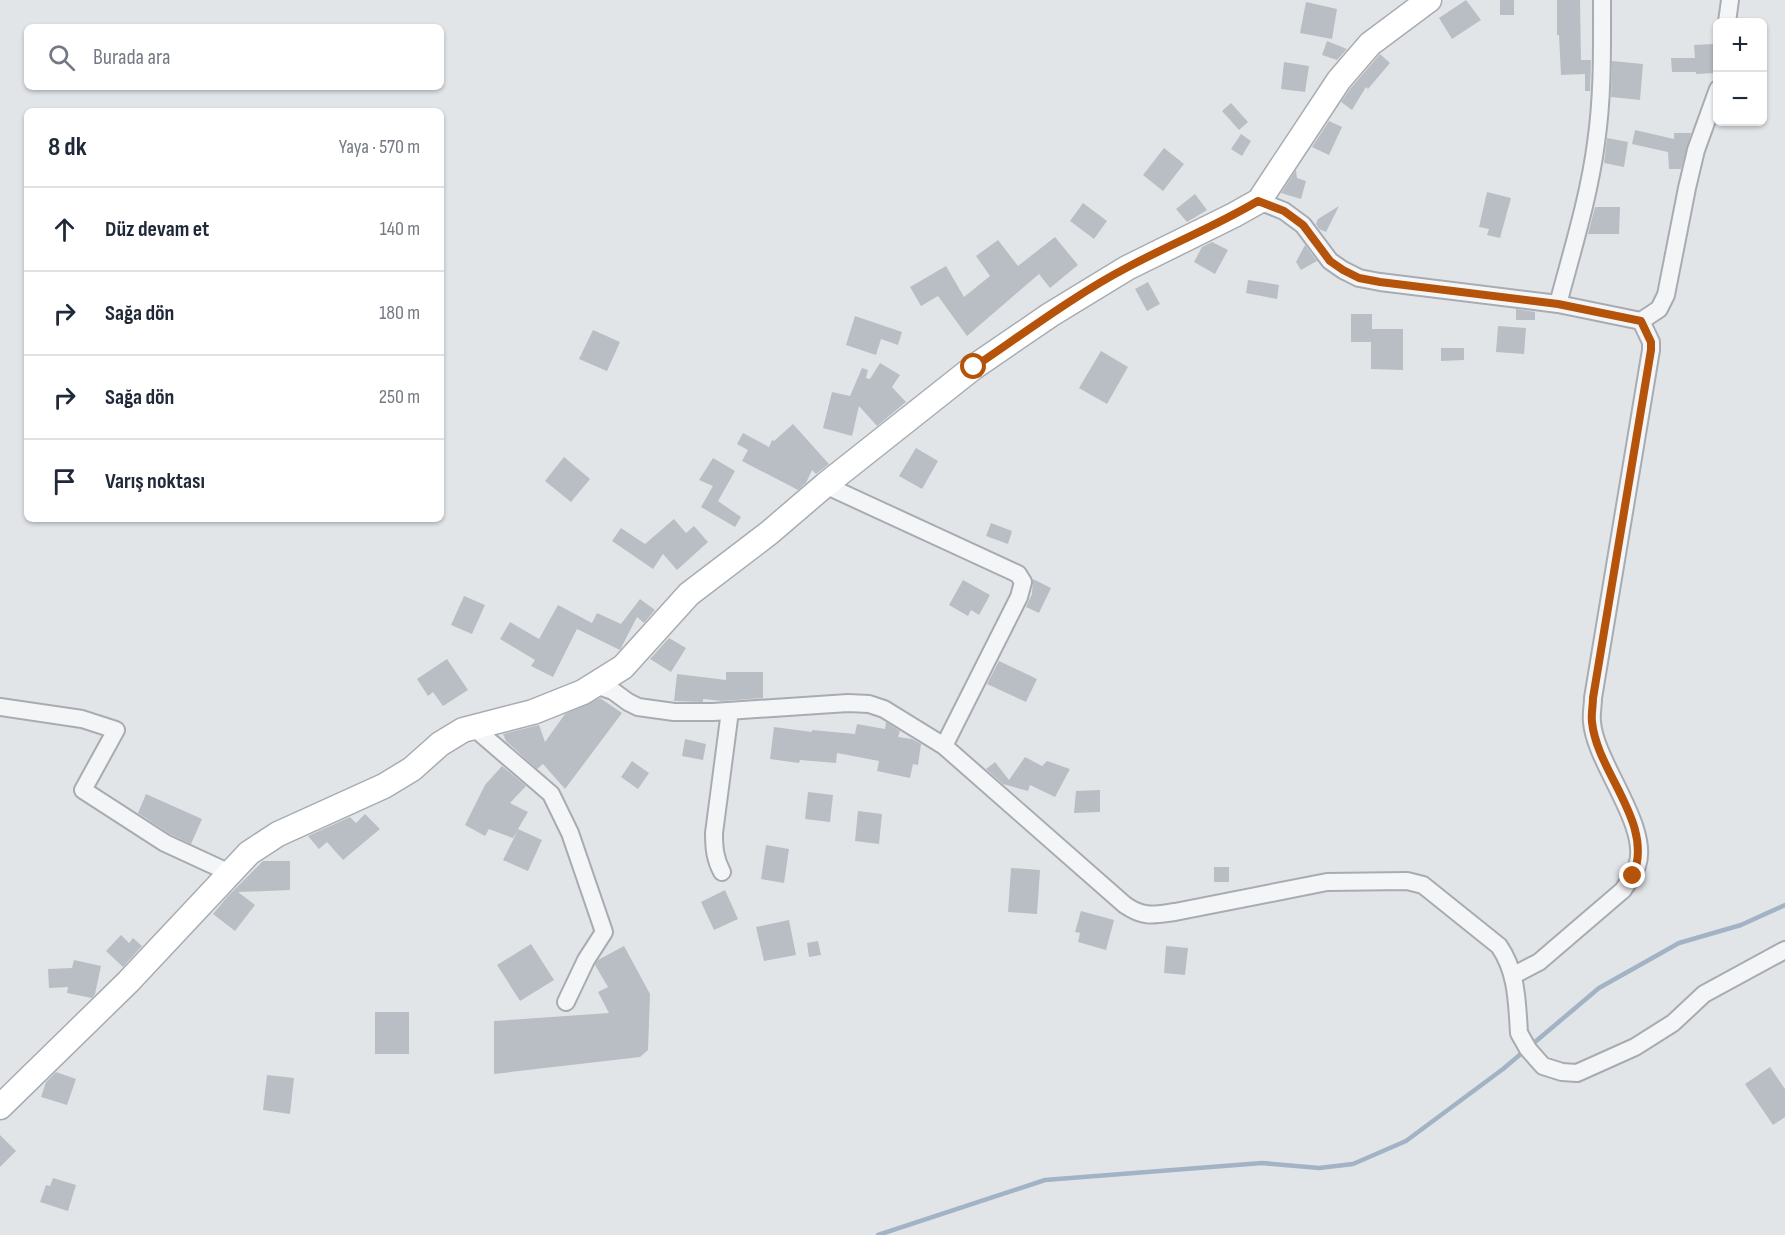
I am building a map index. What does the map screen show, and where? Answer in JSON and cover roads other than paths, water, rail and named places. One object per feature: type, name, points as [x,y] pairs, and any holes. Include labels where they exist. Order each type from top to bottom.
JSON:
[{"type":"street","points":[[0,1107],[120,990],[249,853],[278,834],[384,786],[412,769],[440,744],[463,730],[533,712],[596,685],[623,667],[689,594],[769,533],[825,485],[974,367],[1050,315],[1126,268],[1258,201],[1339,80],[1370,44],[1429,0]]},
{"type":"street","points":[[1558,304],[1584,206],[1596,144],[1601,93],[1602,0]]},
{"type":"street","points":[[1728,18],[1730,0]]},
{"type":"street","points":[[1258,201],[1284,211],[1303,225],[1330,261],[1359,278],[1558,304],[1641,321],[1659,309],[1666,295],[1696,150],[1713,102]]},
{"type":"street","points":[[1514,975],[1539,962],[1623,890],[1638,864],[1638,840],[1596,740],[1592,721],[1593,698],[1651,350],[1651,342],[1641,321]]},
{"type":"street","points":[[825,485],[1018,574],[1023,582],[1019,597],[944,746]]},
{"type":"street","points":[[596,685],[613,691],[638,707],[674,712],[730,711],[848,703],[869,704],[884,709],[944,746],[1125,905],[1138,913],[1153,915],[1175,912],[1326,882],[1407,881],[1423,885],[1499,946],[1508,959],[1514,975],[1519,1033],[1528,1049],[1543,1066],[1562,1072],[1577,1072],[1635,1047],[1673,1023],[1704,994],[1785,950]]},
{"type":"street","points":[[0,706],[82,720],[116,730],[82,790],[165,843],[230,873]]},
{"type":"street","points":[[722,872],[714,849],[714,833],[730,711]]},
{"type":"street","points":[[473,727],[551,794],[570,833],[604,932],[586,960],[566,1002]]},
{"type":"waterway","points":[[878,1235],[1045,1180],[1262,1163],[1319,1168],[1353,1164],[1406,1141],[1503,1069],[1599,988],[1679,943],[1741,925],[1785,905]]}]
